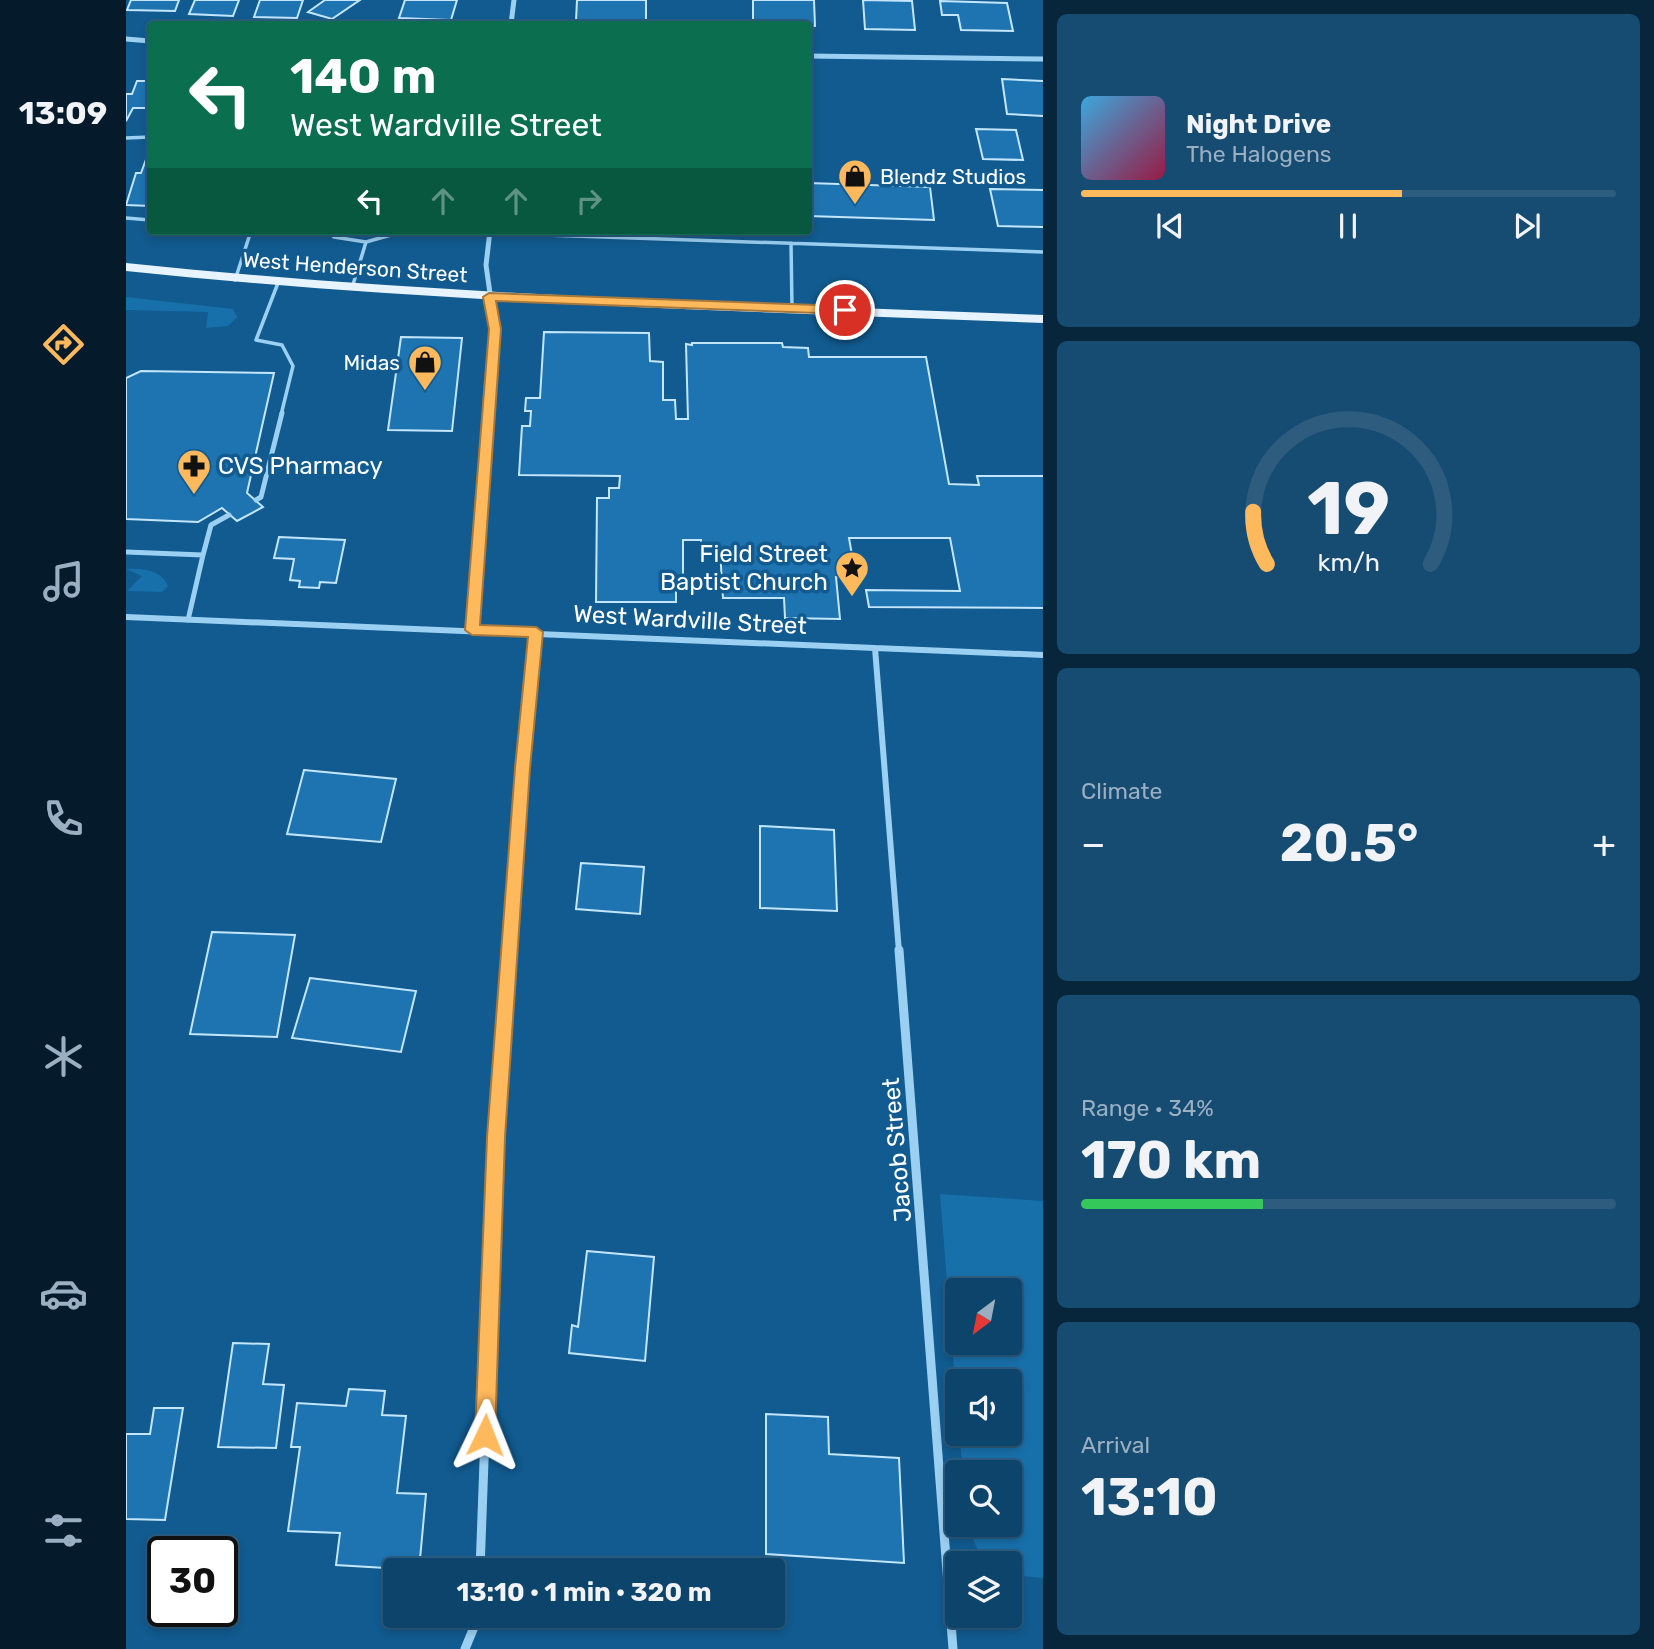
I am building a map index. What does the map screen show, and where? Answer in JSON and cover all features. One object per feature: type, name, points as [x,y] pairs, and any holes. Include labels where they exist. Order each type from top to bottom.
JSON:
[{"type":"main road","name":"West Henderson Street","points":[[126,267],[235,280],[489,297],[1043,318]]},
{"type":"street","points":[[511,21],[514,0]]},
{"type":"street","points":[[126,39],[147,41]]},
{"type":"street","points":[[812,56],[1043,59]]},
{"type":"street","points":[[472,630],[495,329],[486,265],[489,235]]},
{"type":"street","name":"West Wardville Street","points":[[126,617],[1043,655]]},
{"type":"street","points":[[481,1558],[496,1137],[523,768],[536,632]]},
{"type":"street","name":"Jacob Street","points":[[875,648],[915,1127],[953,1649]]},
{"type":"street","points":[[465,1649],[474,1628]]},
{"type":"lane","points":[[126,138],[147,137]]},
{"type":"lane","points":[[126,218],[147,220]]},
{"type":"lane","points":[[235,280],[250,235]]},
{"type":"lane","points":[[332,235],[366,242],[396,235]]},
{"type":"lane","points":[[571,235],[1043,252]]},
{"type":"lane","points":[[352,288],[366,242]]},
{"type":"lane","points":[[791,243],[792,307]]},
{"type":"lane","points":[[256,500],[261,497],[293,366],[282,345],[256,340],[278,283]]},
{"type":"lane","points":[[188,620],[211,525],[229,515]]},
{"type":"lane","points":[[126,552],[203,555]]},
{"type":"shaded area","points":[[126,297],[233,309],[237,317],[228,326],[206,328],[208,312],[126,310]]},
{"type":"shaded area","points":[[126,569],[156,573],[168,586],[162,592],[127,591],[142,576]]},
{"type":"shaded area","points":[[940,1194],[1043,1201],[1043,1578],[1022,1576],[1022,1551],[978,1551],[972,1537],[1022,1537],[1022,1460],[962,1460],[960,1446],[1022,1446],[1022,1369],[954,1369],[953,1355],[1022,1355],[1022,1278],[947,1278]]},
{"type":"building","points":[[131,0],[179,0],[175,11],[127,10]]},
{"type":"building","points":[[195,0],[239,0],[233,16],[189,14]]},
{"type":"building","points":[[260,0],[303,0],[297,18],[254,17]]},
{"type":"building","points":[[325,0],[360,0],[332,19],[308,12]]},
{"type":"building","points":[[405,0],[457,0],[451,20],[399,18]]},
{"type":"building","points":[[577,0],[646,0],[646,21],[576,21]]},
{"type":"building","points":[[753,0],[814,0],[815,26],[812,26],[812,21],[753,21]]},
{"type":"building","points":[[863,0],[912,1],[915,30],[865,29]]},
{"type":"building","points":[[940,1],[1007,3],[1013,31],[961,30],[958,15],[942,15]]},
{"type":"building","points":[[147,78],[147,108],[133,108],[126,121],[126,94],[132,94],[137,81],[146,81]]},
{"type":"building","points":[[1002,79],[1043,81],[1043,116],[1007,114]]},
{"type":"building","points":[[976,129],[1016,130],[1023,160],[983,159]]},
{"type":"building","points":[[147,157],[147,206],[126,205],[136,173],[141,173]]},
{"type":"building","points":[[812,183],[930,187],[934,220],[812,216]]},
{"type":"building","points":[[990,189],[1043,190],[1043,227],[998,226]]},
{"type":"building","points":[[544,332],[649,333],[650,361],[663,362],[663,400],[675,400],[676,419],[688,419],[686,344],[782,343],[783,347],[808,348],[809,357],[926,357],[949,484],[979,485],[977,476],[1043,476],[1043,608],[869,607],[866,590],[960,591],[950,538],[849,538],[852,555],[860,555],[860,578],[836,577],[840,619],[785,618],[784,598],[723,598],[720,551],[701,552],[701,540],[683,540],[683,591],[676,591],[676,602],[596,602],[597,498],[609,498],[609,488],[619,488],[620,476],[519,475],[522,426],[530,426],[531,411],[525,411],[526,398],[540,398]]},
{"type":"building","name":"Midas","points":[[401,337],[462,338],[452,431],[388,430]]},
{"type":"building","name":"CVS Pharmacy","points":[[141,371],[274,373],[247,493],[263,507],[237,521],[222,508],[198,522],[126,519],[126,378]]},
{"type":"building","points":[[279,537],[345,540],[336,583],[320,582],[319,588],[299,587],[300,581],[290,580],[294,559],[274,558]]},
{"type":"building","points":[[304,770],[396,779],[381,842],[287,834]]},
{"type":"building","points":[[760,826],[834,830],[837,911],[760,908]]},
{"type":"building","points":[[581,863],[644,867],[640,914],[576,909]]},
{"type":"building","points":[[212,932],[295,935],[277,1037],[190,1034]]},
{"type":"building","points":[[310,978],[416,991],[401,1052],[292,1038]]},
{"type":"building","points":[[587,1251],[654,1257],[645,1361],[569,1353],[572,1325],[578,1327]]},
{"type":"building","points":[[233,1343],[269,1344],[263,1384],[284,1385],[276,1448],[218,1447]]},
{"type":"building","points":[[349,1389],[385,1391],[382,1415],[406,1416],[397,1493],[426,1494],[420,1558],[383,1558],[383,1568],[336,1565],[340,1533],[288,1531],[300,1447],[291,1447],[297,1403],[346,1406]]},
{"type":"building","points":[[154,1408],[183,1408],[165,1520],[126,1519],[126,1434],[150,1434]]},
{"type":"building","points":[[766,1414],[828,1417],[829,1454],[899,1458],[904,1563],[766,1554]]},
{"type":"place","name":"Blendz Studios","points":[[855,206]]},
{"type":"place","name":"Midas","points":[[425,392]]},
{"type":"place","name":"CVS Pharmacy","points":[[194,496]]},
{"type":"place","name":"Field Street Baptist Church","points":[[852,598]]},
{"type":"route","points":[[485,1435],[496,1137],[523,768],[536,632],[472,630],[495,329],[489,297],[845,310]]}]
